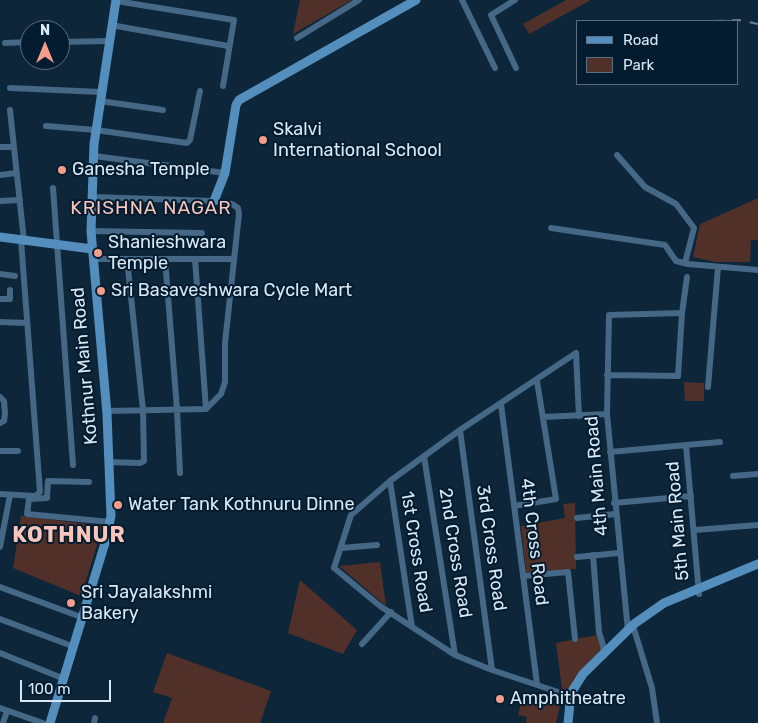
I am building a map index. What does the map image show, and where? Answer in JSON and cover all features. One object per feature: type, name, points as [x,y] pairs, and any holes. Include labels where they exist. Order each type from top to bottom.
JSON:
[{"type":"street","points":[[297,38],[359,0]]},
{"type":"street","points":[[214,201],[225,173],[236,105],[239,100],[416,0]]},
{"type":"street","points":[[462,0],[495,68]]},
{"type":"street","points":[[516,0],[491,15],[516,68]]},
{"type":"street","points":[[116,1],[233,19],[235,22],[228,46],[223,86]]},
{"type":"street","name":"Kothnur Main Road","points":[[50,723],[110,522],[107,411],[92,259],[91,230],[96,130],[108,41],[116,1]]},
{"type":"street","points":[[111,25],[228,46]]},
{"type":"street","points":[[70,42],[108,41]]},
{"type":"street","points":[[5,42],[20,42]]},
{"type":"street","points":[[10,88],[101,96],[163,110]]},
{"type":"street","points":[[46,126],[96,130],[187,143],[190,140],[200,91]]},
{"type":"street","points":[[0,494],[35,496],[40,492],[20,200],[10,110]]},
{"type":"street","points":[[0,147],[14,147]]},
{"type":"street","points":[[617,155],[645,187],[676,204],[694,228],[685,263]]},
{"type":"street","points":[[94,156],[225,173]]},
{"type":"street","points":[[0,175],[17,173]]},
{"type":"street","points":[[53,188],[73,465]]},
{"type":"street","points":[[92,197],[214,201],[232,204],[238,208],[239,214],[225,343],[225,382],[221,394],[206,409],[107,411]]},
{"type":"street","points":[[0,201],[20,200]]},
{"type":"street","points":[[551,228],[665,245],[676,261],[685,263],[758,270]]},
{"type":"street","points":[[91,230],[202,233]]},
{"type":"street","points":[[0,237],[92,249]]},
{"type":"street","points":[[92,259],[234,259]]},
{"type":"street","points":[[108,462],[140,463],[144,461],[143,410],[127,259]]},
{"type":"street","points":[[165,259],[180,473]]},
{"type":"street","points":[[195,259],[206,409]]},
{"type":"street","points":[[708,388],[718,267]]},
{"type":"street","points":[[0,274],[15,276]]},
{"type":"street","points":[[607,375],[678,376],[686,278]]},
{"type":"street","points":[[0,300],[10,299],[10,290]]},
{"type":"street","name":"4th Main Road","points":[[657,723],[652,688],[630,631],[619,553],[607,414],[608,315],[682,313]]},
{"type":"street","points":[[0,322],[27,322]]},
{"type":"street","points":[[572,696],[492,670],[455,655],[380,606],[334,568],[342,548],[351,515],[390,481],[460,430],[576,354],[579,416]]},
{"type":"street","points":[[514,506],[556,499],[537,381]]},
{"type":"street","points":[[0,396],[4,401],[5,414],[4,421],[0,423]]},
{"type":"street","name":"4th Cross Road","points":[[501,404],[537,684]]},
{"type":"street","points":[[543,417],[607,414]]},
{"type":"street","name":"3rd Cross Road","points":[[460,430],[492,670]]},
{"type":"street","points":[[610,452],[720,442]]},
{"type":"street","name":"5th Main Road","points":[[686,445],[699,591]]},
{"type":"street","points":[[0,451],[18,450]]},
{"type":"street","name":"2nd Cross Road","points":[[424,456],[455,655]]},
{"type":"street","points":[[733,476],[758,474]]},
{"type":"street","points":[[88,482],[48,481],[47,498],[29,499],[27,514],[110,522]]},
{"type":"street","name":"1st Cross Road","points":[[390,481],[412,627]]},
{"type":"street","points":[[0,547],[10,495]]},
{"type":"street","points":[[614,503],[691,496]]},
{"type":"street","points":[[578,518],[615,514]]},
{"type":"street","points":[[695,530],[758,525]]},
{"type":"street","points":[[342,548],[377,545]]},
{"type":"street","points":[[577,557],[619,553]]},
{"type":"street","points":[[593,556],[599,632],[604,654]]},
{"type":"street","points":[[699,591],[758,564]]},
{"type":"street","points":[[568,723],[572,696],[583,674],[656,608],[758,568]]},
{"type":"street","points":[[523,576],[568,572],[575,639]]},
{"type":"street","points":[[0,586],[81,617]]},
{"type":"street","points":[[362,644],[391,612]]},
{"type":"street","points":[[0,619],[72,646]]},
{"type":"street","points":[[0,653],[62,678]]},
{"type":"street","points":[[572,696],[573,723]]},
{"type":"street","points":[[3,723],[3,710],[43,723]]},
{"type":"green space","points":[[300,0],[352,0],[293,34]]},
{"type":"green space","points":[[566,0],[591,0],[529,34],[523,24]]},
{"type":"green space","points":[[758,199],[758,240],[751,240],[750,262],[715,262],[693,257],[700,224]]},
{"type":"green space","points":[[684,382],[704,383],[704,401],[685,401]]},
{"type":"green space","points":[[575,503],[576,569],[526,572],[521,526],[565,518],[563,504]]},
{"type":"green space","points":[[21,516],[103,526],[81,596],[13,568]]},
{"type":"green space","points":[[380,562],[386,606],[339,566]]},
{"type":"green space","points":[[300,580],[357,630],[343,654],[288,633]]},
{"type":"green space","points":[[597,635],[602,649],[587,664],[568,691],[562,689],[556,643]]},
{"type":"green space","points":[[167,653],[271,691],[260,723],[163,723],[172,698],[153,692]]},
{"type":"green space","points":[[523,695],[560,706],[556,723],[526,723],[527,717],[518,715]]},
{"type":"railway","points":[[738,20],[758,24]]},
{"type":"place","name":"Skalvi International School","points":[[263,140]]},
{"type":"place","name":"Ganesha Temple","points":[[62,170]]},
{"type":"place","name":"Shanieshwara Temple","points":[[98,253]]},
{"type":"place","name":"Sri Basaveshwara Cycle Mart","points":[[101,291]]},
{"type":"place","name":"Water Tank Kothnuru Dinne","points":[[118,505]]},
{"type":"place","name":"Sri Jayalakshmi Bakery","points":[[71,603]]},
{"type":"place","name":"Amphitheatre","points":[[500,699]]},
{"type":"district","name":"KRISHNA NAGAR","points":[[151,209]]},
{"type":"district","name":"KOTHNUR","points":[[69,536]]}]
